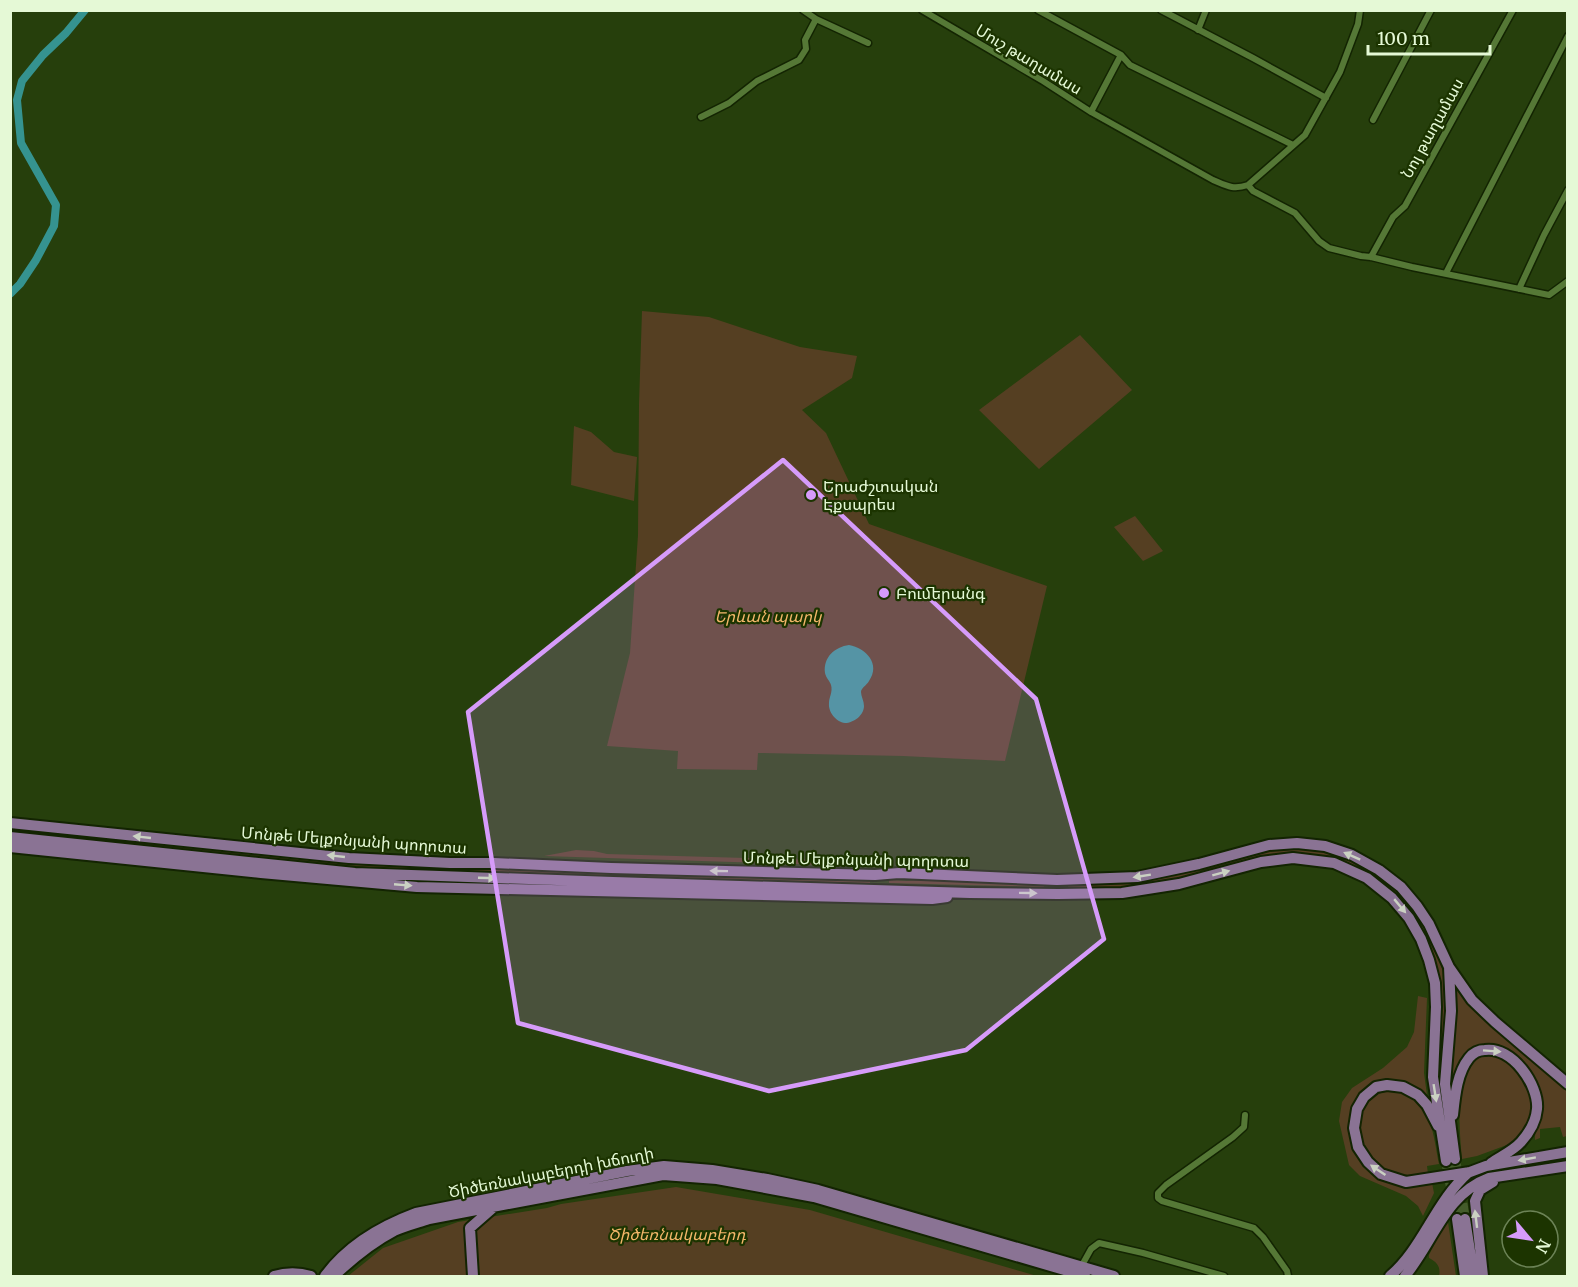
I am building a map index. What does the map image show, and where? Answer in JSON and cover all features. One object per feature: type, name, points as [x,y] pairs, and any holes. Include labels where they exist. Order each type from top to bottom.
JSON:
[{"type":"main road","name":"Մոնթե Մելքոնյանի պողոտա","points":[[10,823],[372,859],[874,875],[899,873],[1058,880],[1137,877],[1199,864],[1269,845],[1298,843],[1324,846],[1352,855],[1380,870],[1401,887],[1429,924],[1449,967],[1451,1011],[1445,1084],[1446,1132]]},
{"type":"main road","name":"Մոնթե Մելքոնյանի պողոտա","points":[[10,837],[355,873],[970,893],[1122,892],[1150,889],[1202,878],[1261,862],[1293,858],[1334,863],[1367,878],[1392,898],[1409,918],[1421,939],[1435,983],[1433,1077],[1450,1160]]},
{"type":"main road","points":[[10,847],[417,887],[932,899],[970,893]]},
{"type":"main road","points":[[874,875],[874,890]]},
{"type":"main road","points":[[1058,880],[1058,894]]},
{"type":"main road","points":[[1449,967],[1472,1000],[1568,1084]]},
{"type":"main road","points":[[1446,1132],[1457,1087],[1469,1058],[1478,1051],[1488,1049],[1504,1052],[1511,1057],[1528,1079],[1535,1094],[1537,1107],[1535,1117],[1521,1142],[1486,1166]]},
{"type":"main road","points":[[1446,1132],[1418,1095],[1403,1087],[1387,1085],[1376,1088],[1364,1097],[1357,1109],[1354,1128],[1358,1147],[1368,1162],[1381,1174],[1406,1182],[1470,1172],[1486,1166],[1568,1152]]},
{"type":"main road","name":"Ծիծեռնակաբերդի խճուղի","points":[[325,1276],[342,1257],[358,1244],[388,1225],[416,1213],[627,1171],[664,1166],[712,1170],[818,1190],[1083,1272]]},
{"type":"main road","points":[[1405,1276],[1419,1258],[1448,1210],[1477,1182],[1489,1178],[1568,1166]]},
{"type":"main road","points":[[1390,1276],[1412,1252],[1448,1194],[1470,1172]]},
{"type":"main road","name":"Ծիծեռնակաբերդի խճուղի","points":[[334,1276],[368,1247],[395,1231],[429,1219],[663,1174],[717,1179],[814,1197],[1083,1272],[1114,1276]]},
{"type":"main road","points":[[1484,1276],[1475,1201],[1480,1190],[1504,1176]]},
{"type":"main road","points":[[473,1276],[470,1228],[495,1206]]},
{"type":"main road","points":[[1465,1276],[1461,1219],[1474,1276]]},
{"type":"main road","points":[[274,1276],[295,1273],[311,1276]]},
{"type":"street","points":[[803,10],[816,19],[868,43]]},
{"type":"street","name":"Մուշ թաղամաս","points":[[922,10],[1091,112],[1213,180],[1227,187],[1239,188],[1248,185]]},
{"type":"street","points":[[1038,10],[1121,55],[1130,65],[1293,145]]},
{"type":"street","points":[[1161,10],[1326,98]]},
{"type":"street","points":[[1198,30],[1206,10]]},
{"type":"street","points":[[1360,10],[1358,24],[1340,72],[1305,135],[1248,185],[1294,213],[1329,248],[1549,295],[1568,281]]},
{"type":"street","points":[[1373,120],[1431,10]]},
{"type":"street","name":"Նոյ թաղամաս","points":[[1371,256],[1394,217],[1405,206],[1514,10]]},
{"type":"street","points":[[701,117],[729,103],[757,81],[799,60],[806,49],[805,40],[816,19]]},
{"type":"street","points":[[1446,273],[1568,36]]},
{"type":"street","name":"Մուշ թաղամաս","points":[[1091,112],[1121,55]]},
{"type":"street","points":[[1520,289],[1544,235],[1568,190]]},
{"type":"street","points":[[1245,1115],[1244,1127],[1166,1185],[1158,1193],[1158,1198],[1161,1201],[1254,1228],[1263,1237],[1287,1271],[1288,1276]]},
{"type":"street","points":[[1083,1272],[1091,1249],[1100,1243],[1224,1276]]},
{"type":"highlighted area","points":[[783,460],[1036,699],[1104,939],[966,1050],[769,1091],[518,1023],[468,712]]},
{"type":"green space","name":"Երևան պարկ","points":[[642,311],[709,317],[800,347],[857,356],[852,378],[802,410],[826,433],[869,524],[1047,586],[1005,761],[758,753],[757,770],[677,769],[678,751],[607,746],[630,653],[638,535]]},
{"type":"green space","points":[[1080,335],[1132,390],[1039,469],[979,410]]},
{"type":"green space","points":[[574,426],[591,432],[614,452],[637,457],[634,501],[571,485]]},
{"type":"green space","points":[[1135,516],[1163,551],[1143,561],[1114,527]]},
{"type":"green space","points":[[11,827],[377,864],[870,878],[870,883],[697,880],[377,868],[11,832]]},
{"type":"green space","points":[[1295,848],[1336,854],[1368,868],[1385,879],[1405,899],[1423,923],[1444,975],[1446,999],[1444,1094],[1439,1094],[1437,1048],[1441,1022],[1440,990],[1434,959],[1420,925],[1402,902],[1382,883],[1365,872],[1259,857],[1175,879],[1120,888],[1068,890],[1068,884],[1120,882],[1173,875],[1259,852]]},
{"type":"green space","points":[[576,850],[607,854],[819,860],[860,866],[544,856]]},
{"type":"green space","points":[[889,880],[1043,882],[1044,887],[889,883]]},
{"type":"green space","points":[[1453,981],[1459,993],[1482,1016],[1567,1090],[1567,1136],[1563,1137],[1560,1127],[1540,1129],[1540,1138],[1535,1140],[1540,1120],[1540,1102],[1519,1059],[1507,1049],[1477,1047],[1452,1096]]},
{"type":"green space","points":[[1418,996],[1427,998],[1424,1073],[1427,1095],[1405,1082],[1379,1083],[1370,1087],[1357,1100],[1352,1108],[1349,1127],[1351,1141],[1356,1152],[1364,1166],[1372,1173],[1403,1187],[1432,1183],[1434,1193],[1423,1216],[1418,1206],[1406,1196],[1360,1176],[1349,1165],[1339,1121],[1342,1102],[1352,1088],[1383,1068],[1407,1047],[1414,1032]]},
{"type":"green space","points":[[1489,1054],[1500,1056],[1515,1066],[1528,1088],[1532,1099],[1532,1112],[1529,1123],[1515,1142],[1462,1159],[1459,1108],[1463,1081],[1466,1070],[1472,1062]]},
{"type":"green space","points":[[1393,1090],[1415,1098],[1429,1119],[1439,1164],[1427,1166],[1428,1174],[1407,1177],[1391,1174],[1374,1162],[1364,1149],[1359,1126],[1362,1111],[1373,1097]]},
{"type":"green space","name":"Ծիծեռնակաբերդ","points":[[676,1187],[810,1210],[1037,1276],[348,1276],[383,1248],[458,1222]]},
{"type":"green space","points":[[1448,1222],[1456,1276],[1439,1276],[1438,1265],[1429,1258],[1429,1255],[1443,1227]]},
{"type":"water","points":[[849,645],[866,653],[873,669],[869,681],[861,691],[864,706],[862,712],[855,720],[845,723],[836,719],[831,713],[829,703],[831,688],[825,667],[831,654]]},
{"type":"waterway","points":[[10,294],[20,284],[36,260],[54,226],[56,205],[21,143],[17,100],[22,81],[85,10]]},
{"type":"tunnel","points":[[1455,1159],[1465,1219]]},
{"type":"tunnel","points":[[1446,1161],[1457,1219]]},
{"type":"place","name":"Երաժշտական Էքսպրես","points":[[811,495]]},
{"type":"place","name":"Բումերանգ","points":[[884,593]]}]
